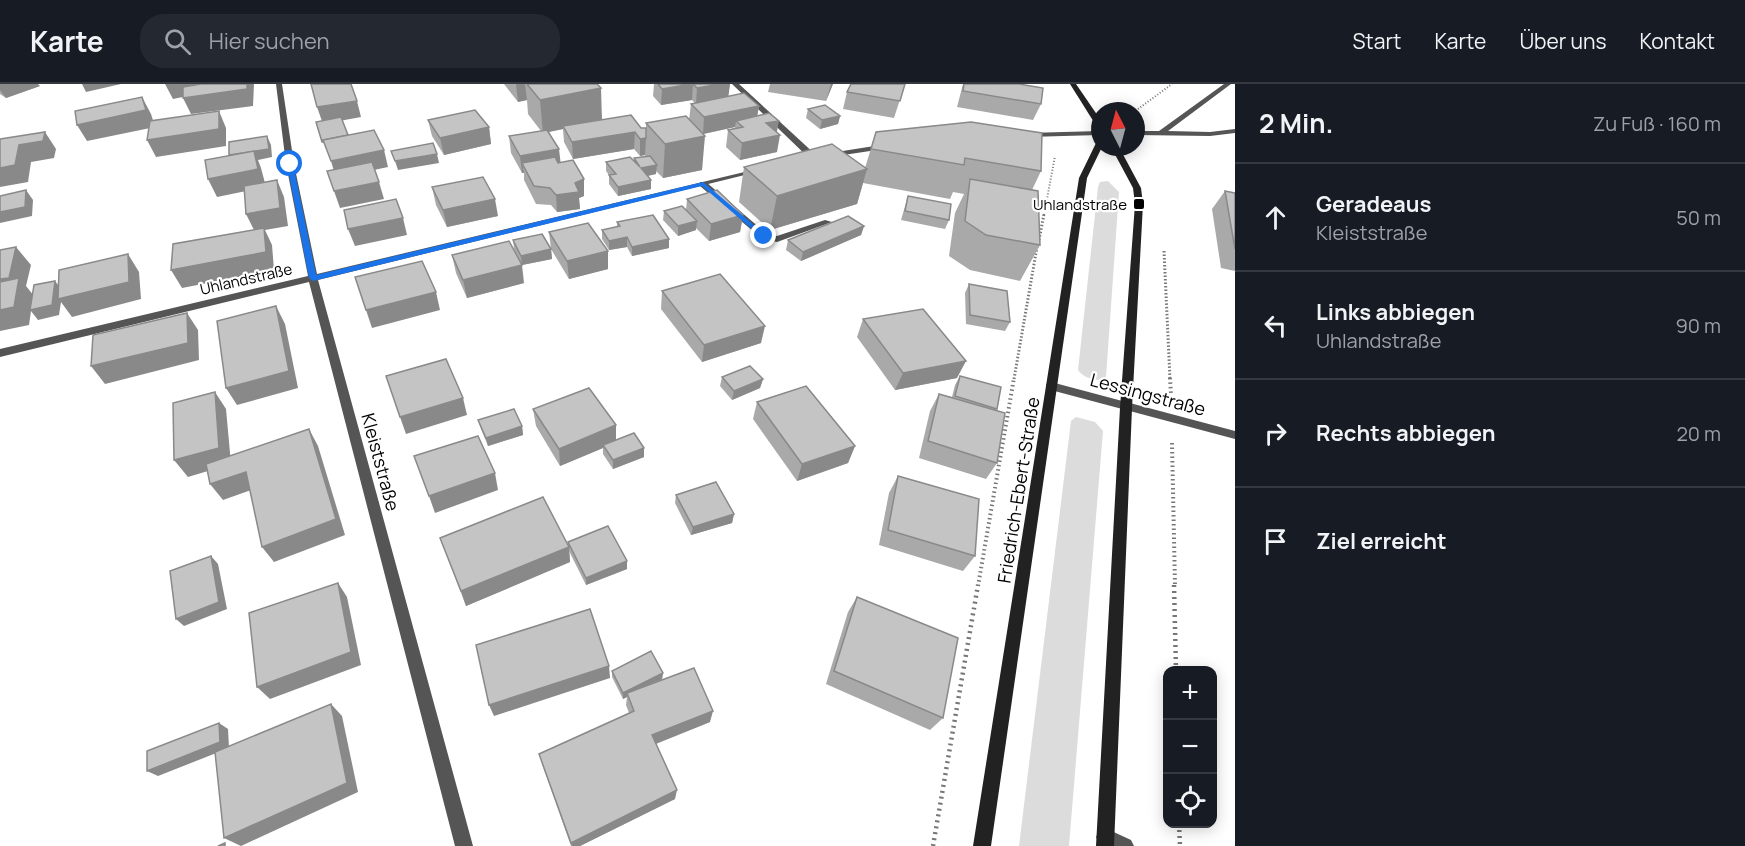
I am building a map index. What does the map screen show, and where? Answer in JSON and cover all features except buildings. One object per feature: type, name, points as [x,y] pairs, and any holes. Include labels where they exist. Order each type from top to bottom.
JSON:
[{"type":"street","name":"Kleiststraße","points":[[279,84],[290,164],[313,278],[464,846]]},
{"type":"street","points":[[735,84],[814,158]]},
{"type":"street","points":[[1073,84],[1091,111]]},
{"type":"street","points":[[1161,134],[1228,84]]},
{"type":"street","points":[[1145,133],[1210,134],[1235,131]]},
{"type":"street","points":[[1018,135],[1091,133]]},
{"type":"street","points":[[803,160],[895,145]]},
{"type":"street","name":"Friedrich-Ebert-Straße","points":[[982,846],[1083,178],[1094,156]]},
{"type":"street","points":[[1120,156],[1137,188],[1139,204],[1126,408],[1105,841],[1125,846]]},
{"type":"street","name":"Uhlandstraße","points":[[0,352],[770,168]]},
{"type":"street","points":[[703,184],[764,236],[777,239],[828,222]]},
{"type":"street","name":"Lessingstraße","points":[[1052,386],[1126,408],[1235,435]]},
{"type":"path","points":[[1145,104],[1172,84]]},
{"type":"path","points":[[933,846],[1052,162],[1063,133]]},
{"type":"path","points":[[1179,828],[1180,846]]},
{"type":"shaded area","points":[[1108,181],[1119,192],[1106,377],[1095,380],[1078,370],[1098,187],[1100,182]]},
{"type":"shaded area","points":[[1076,417],[1095,422],[1103,431],[1069,846],[1019,846],[1071,421]]},
{"type":"place","name":"Uhlandstraße","points":[[1139,204]]},
{"type":"route","points":[[290,164],[313,278],[703,184],[764,236]]}]
